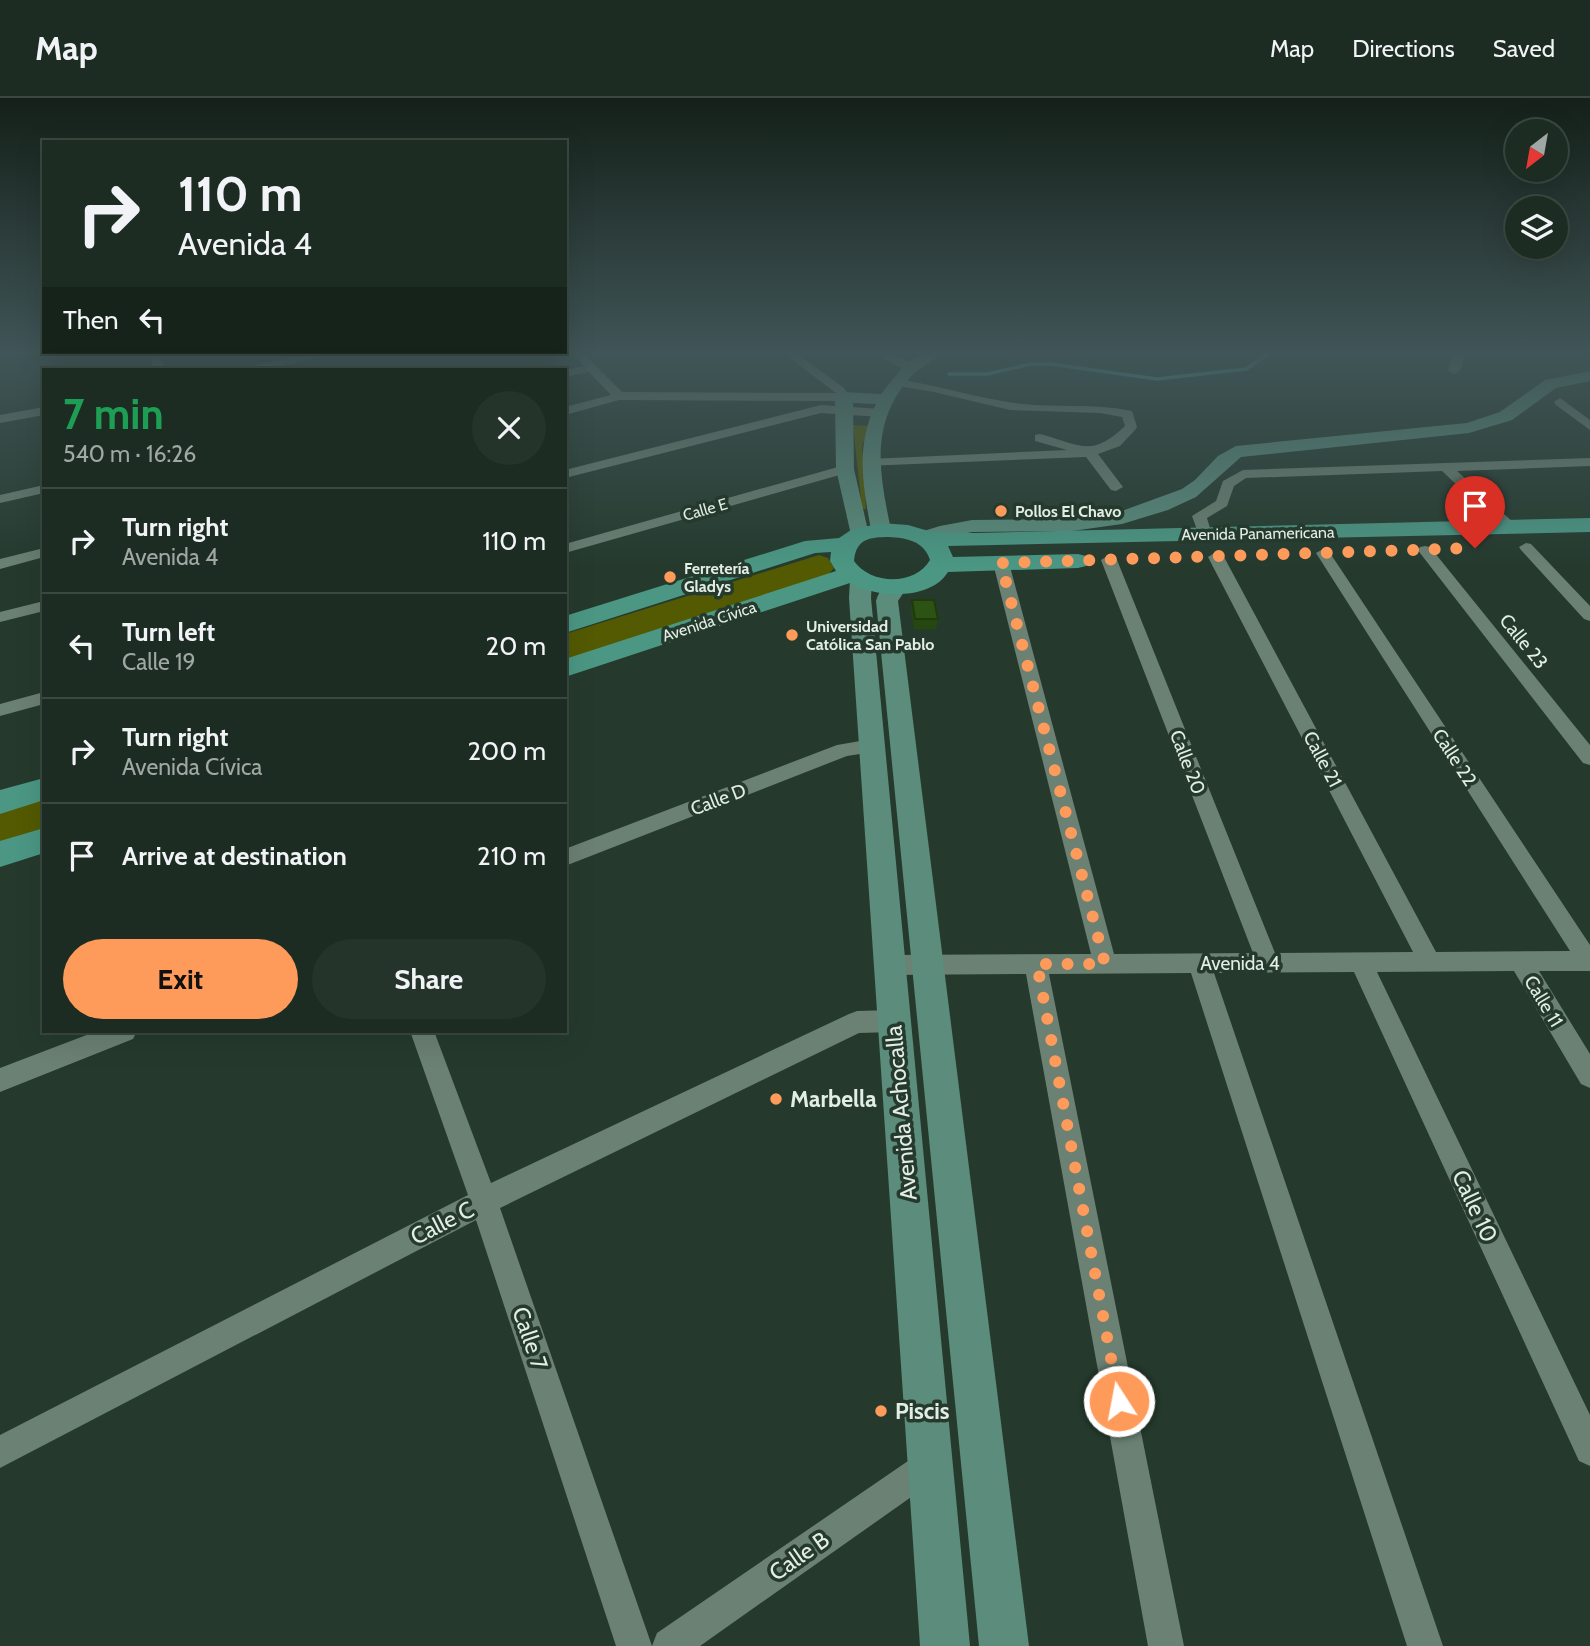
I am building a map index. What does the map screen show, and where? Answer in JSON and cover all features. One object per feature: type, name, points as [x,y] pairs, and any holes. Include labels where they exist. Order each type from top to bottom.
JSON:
[{"type":"main road","name":"Avenida Panamericana","points":[[862,537],[906,531],[925,538],[988,540],[1590,525]]},
{"type":"main road","points":[[862,537],[841,554],[842,561],[856,576],[897,586],[923,581],[935,574],[941,565],[941,554],[925,538]]},
{"type":"main road","points":[[567,624],[813,546],[862,537]]},
{"type":"main road","points":[[941,565],[1590,545]]},
{"type":"main road","name":"Avenida Cívica","points":[[567,667],[856,576]]},
{"type":"main road","points":[[0,802],[42,790]]},
{"type":"main road","points":[[0,854],[42,841]]},
{"type":"street","points":[[567,473],[761,424]]},
{"type":"street","points":[[844,424],[845,469],[862,537]]},
{"type":"street","points":[[862,537],[872,445],[879,424]]},
{"type":"street","points":[[870,463],[1090,453],[1115,443],[1126,434],[1130,424]]},
{"type":"street","points":[[925,538],[954,527],[1085,524],[1122,518],[1181,497],[1197,488],[1216,468],[1237,452],[1469,428],[1481,424]]},
{"type":"street","points":[[1040,438],[1090,453],[1116,488]]},
{"type":"street","points":[[1205,535],[1199,516],[1222,503],[1228,484],[1243,474],[1590,462]]},
{"type":"street","points":[[1443,465],[1510,527]]},
{"type":"street","name":"Calle E","points":[[567,548],[845,469]]},
{"type":"street","points":[[0,499],[42,489]]},
{"type":"street","points":[[1526,547],[1590,616]]},
{"type":"street","name":"Calle 23","points":[[1425,550],[1590,758]]},
{"type":"street","points":[[0,564],[42,553]]},
{"type":"street","name":"Calle 22","points":[[1322,553],[1589,961]]},
{"type":"street","name":"Calle 21","points":[[1216,556],[1430,962]]},
{"type":"street","name":"Calle 20","points":[[1110,560],[1268,963]]},
{"type":"street","points":[[1001,563],[1105,964]]},
{"type":"street","name":"Avenida Achocalla","points":[[856,576],[860,598],[945,1646]]},
{"type":"street","name":"Avenida Achocalla","points":[[897,586],[889,594],[887,601],[1004,1646]]},
{"type":"street","points":[[0,617],[42,606]]},
{"type":"street","points":[[0,710],[42,699]]},
{"type":"street","name":"Calle D","points":[[567,857],[844,750],[872,746]]},
{"type":"street","name":"Avenida 4","points":[[890,965],[1589,961]]},
{"type":"street","name":"Calle 10","points":[[1361,962],[1590,1450]]},
{"type":"street","name":"Calle 11","points":[[1521,962],[1590,1076]]},
{"type":"street","points":[[1199,963],[1425,1646]]},
{"type":"street","points":[[1037,964],[1166,1646]]},
{"type":"street","name":"Calle C","points":[[0,1452],[484,1201],[857,1022],[894,1021]]},
{"type":"street","points":[[0,1080],[120,1033]]},
{"type":"street","name":"Calle 7","points":[[423,1033],[484,1201],[634,1646]]},
{"type":"street","name":"Calle B","points":[[670,1646],[919,1472],[930,1471]]},
{"type":"green space","points":[[853,425],[871,426],[862,445],[866,509],[862,509]]},
{"type":"green space","points":[[819,555],[828,558],[834,568],[828,575],[567,660],[567,633]]},
{"type":"green space","points":[[42,800],[42,831],[0,845],[0,812]]},
{"type":"building","points":[[912,600],[934,600],[938,619],[915,619]]},
{"type":"place","name":"Pollos El Chavo","points":[[1001,511]]},
{"type":"place","name":"Ferretería Gladys","points":[[670,577]]},
{"type":"place","name":"Universidad Católica San Pablo","points":[[792,635]]},
{"type":"place","name":"Marbella","points":[[776,1099]]},
{"type":"place","name":"Piscis","points":[[881,1411]]},
{"type":"route","points":[[1119,1401],[1037,964],[1105,964],[1001,563],[1475,548]]}]
